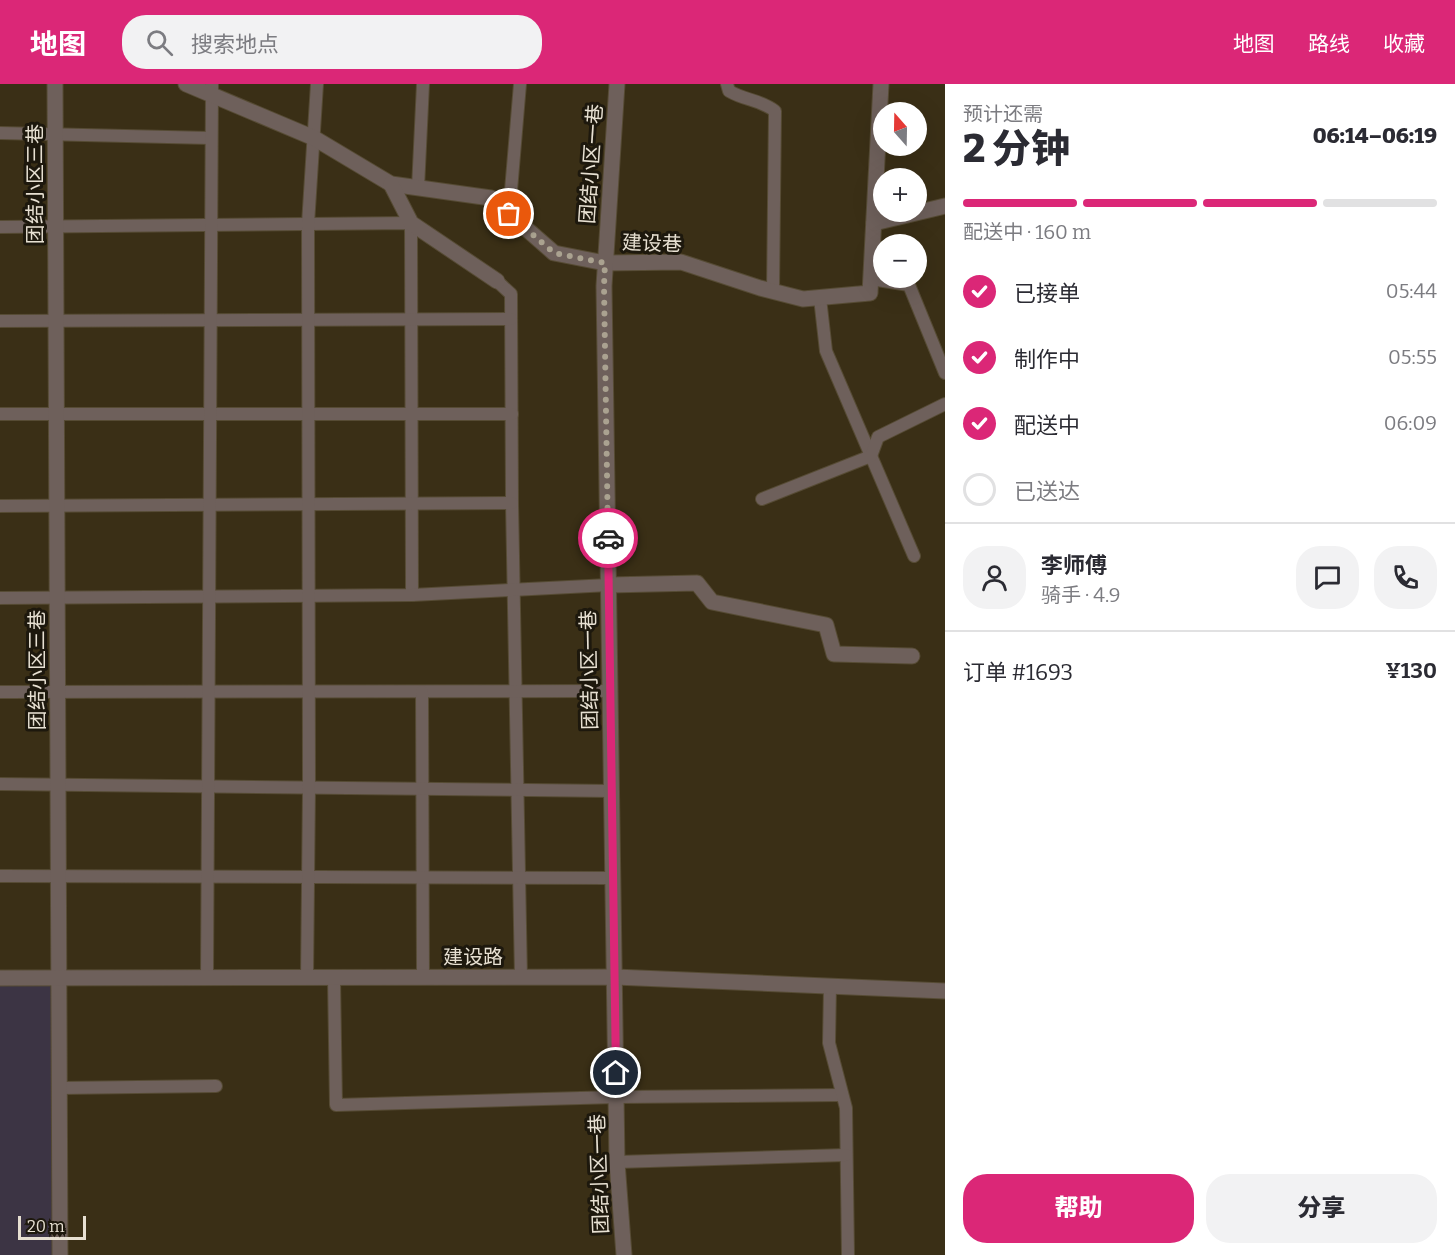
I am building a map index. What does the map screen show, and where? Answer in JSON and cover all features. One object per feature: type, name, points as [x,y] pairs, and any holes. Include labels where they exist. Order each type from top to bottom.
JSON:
[{"type":"street","name":"团结小区三巷","points":[[55,84],[60,1255]]},
{"type":"street","name":"建设巷","points":[[186,84],[211,89],[314,138],[391,184],[491,198],[554,253],[605,263],[681,262],[773,292],[803,299],[870,293],[871,279]]},
{"type":"street","name":"团结小区一巷","points":[[617,84],[604,286],[618,1162],[624,1255]]},
{"type":"street","points":[[871,279],[881,84]]},
{"type":"street","points":[[391,184],[411,223],[497,281]]},
{"type":"street","points":[[874,223],[945,206]]},
{"type":"street","points":[[609,585],[697,583],[712,602],[826,625],[834,654],[912,657]]},
{"type":"street","name":"建设路","points":[[0,978],[615,977],[945,991]]},
{"type":"lane","points":[[307,978],[308,224],[317,84]]},
{"type":"lane","points":[[418,188],[423,84]]},
{"type":"lane","points":[[509,214],[520,84]]},
{"type":"lane","points":[[727,84],[729,92],[741,98],[763,102],[775,111],[773,292]]},
{"type":"lane","points":[[207,978],[211,89]]},
{"type":"lane","points":[[0,133],[210,138]]},
{"type":"lane","points":[[0,227],[411,223],[412,595]]},
{"type":"lane","points":[[871,279],[909,285],[945,373]]},
{"type":"lane","points":[[497,281],[511,294],[513,590],[521,978]]},
{"type":"lane","points":[[820,298],[826,351],[914,556]]},
{"type":"lane","points":[[0,321],[511,319]]},
{"type":"lane","points":[[762,499],[871,456],[878,437],[945,404]]},
{"type":"lane","points":[[0,414],[512,414]]},
{"type":"lane","points":[[0,506],[512,503]]},
{"type":"lane","points":[[0,598],[412,595],[609,585]]},
{"type":"lane","points":[[0,692],[58,694],[610,691]]},
{"type":"lane","points":[[422,692],[423,977]]},
{"type":"lane","points":[[0,784],[612,791]]},
{"type":"lane","points":[[0,876],[614,878]]},
{"type":"lane","points":[[334,978],[336,1105],[617,1097],[842,1095]]},
{"type":"lane","points":[[830,986],[829,1043],[846,1108],[848,1255]]},
{"type":"lane","points":[[60,1088],[216,1086]]},
{"type":"lane","points":[[618,1162],[846,1155]]},
{"type":"shaded area","points":[[0,978],[65,979],[63,1255],[0,1255]]},
{"type":"way so far","points":[[509,214],[554,253],[605,263],[608,538]]},
{"type":"route","points":[[608,538],[616,1073]]}]
